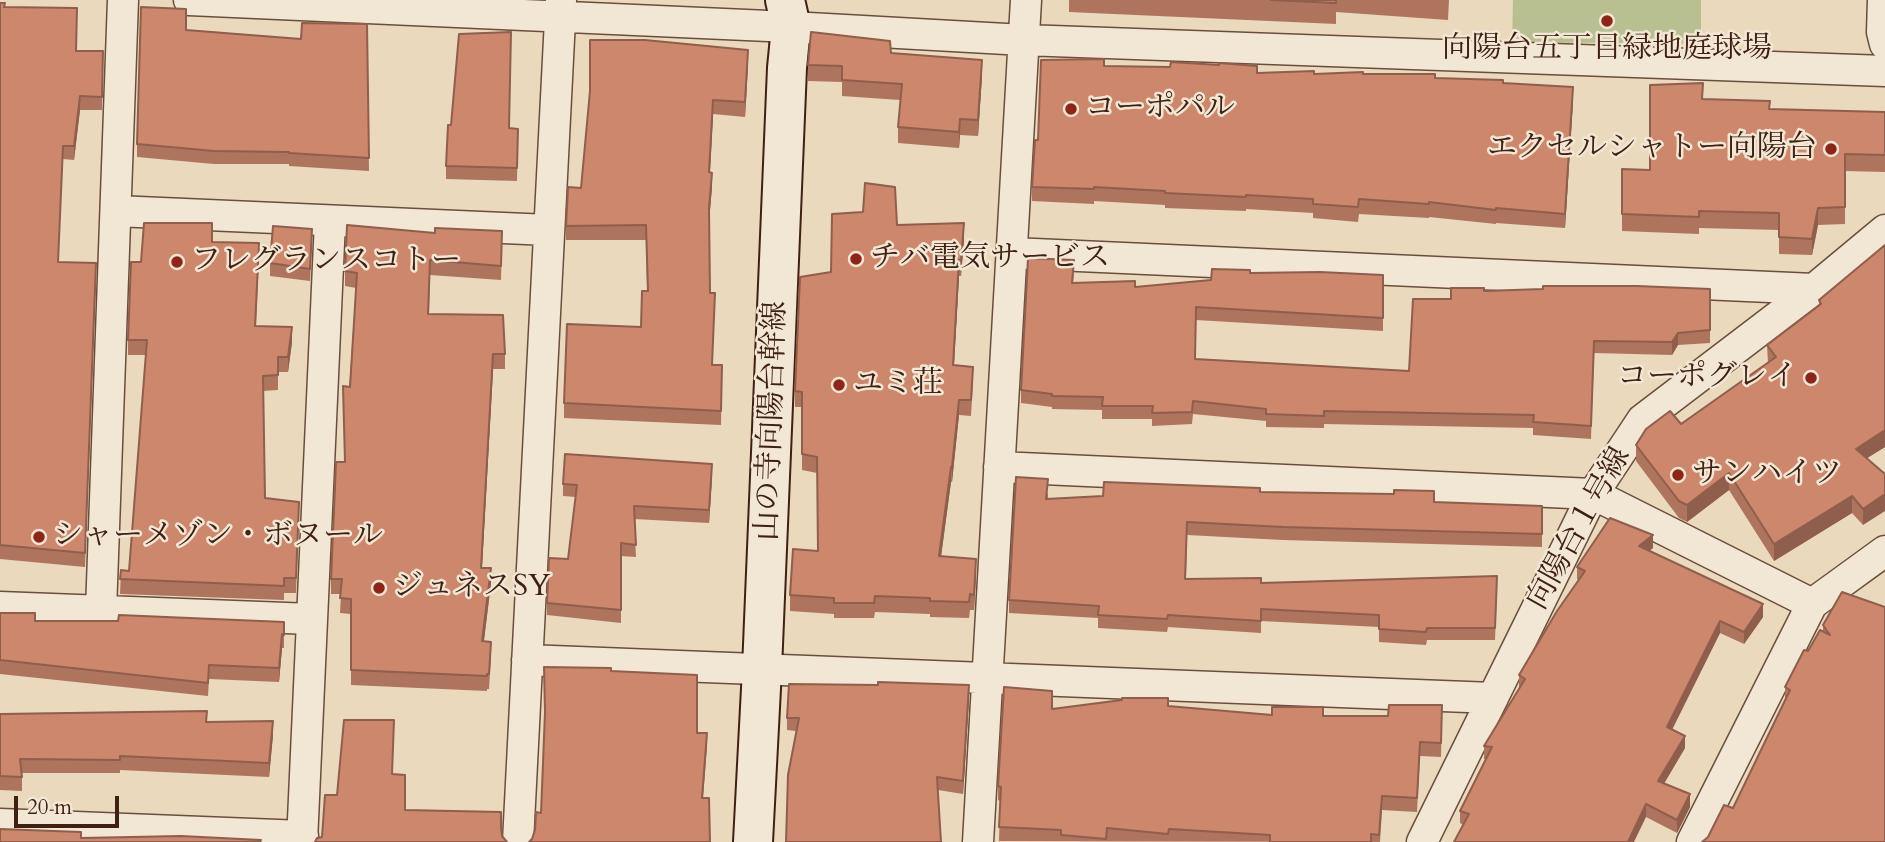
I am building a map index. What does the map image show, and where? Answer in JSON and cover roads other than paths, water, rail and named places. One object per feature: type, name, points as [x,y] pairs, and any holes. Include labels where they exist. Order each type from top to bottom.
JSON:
[{"type":"street","points":[[101,611],[123,0]]},
{"type":"street","points":[[189,0],[788,14],[1024,40],[1885,71]]},
{"type":"street","points":[[978,842],[1026,0]]},
{"type":"street","points":[[1884,0],[1882,33],[1885,44]]},
{"type":"street","points":[[518,842],[561,8]]},
{"type":"street","name":"山の寺向陽台幹線","points":[[753,842],[788,68],[788,14]]},
{"type":"street","points":[[116,211],[549,230]]},
{"type":"street","points":[[0,824],[303,839],[330,221]]},
{"type":"street","name":"向陽台１号線","points":[[1422,842],[1593,494],[1642,420],[1814,289],[1885,230]]},
{"type":"street","points":[[1012,253],[1814,289]]},
{"type":"street","points":[[999,467],[1593,494],[1812,604]]},
{"type":"street","points":[[1692,842],[1812,604],[1885,551]]},
{"type":"street","points":[[0,607],[312,620]]},
{"type":"street","points":[[527,660],[1493,698]]},
{"type":"place","name":"向陽台五丁目緑地庭球場","points":[[1607,21]]},
{"type":"place","name":"コーポパル","points":[[1071,109]]},
{"type":"place","name":"エクセルシャトー向陽台","points":[[1831,149]]},
{"type":"place","name":"チバ電気サービス","points":[[856,259]]},
{"type":"place","name":"フレグランスコトー","points":[[177,262]]},
{"type":"place","name":"コーポグレイ","points":[[1811,378]]},
{"type":"place","name":"ユミ荘","points":[[839,385]]},
{"type":"place","name":"サンハイツ","points":[[1678,475]]},
{"type":"place","name":"シャーメゾン・ボヌール","points":[[39,537]]},
{"type":"place","name":"ジュネスSY","points":[[379,588]]}]
